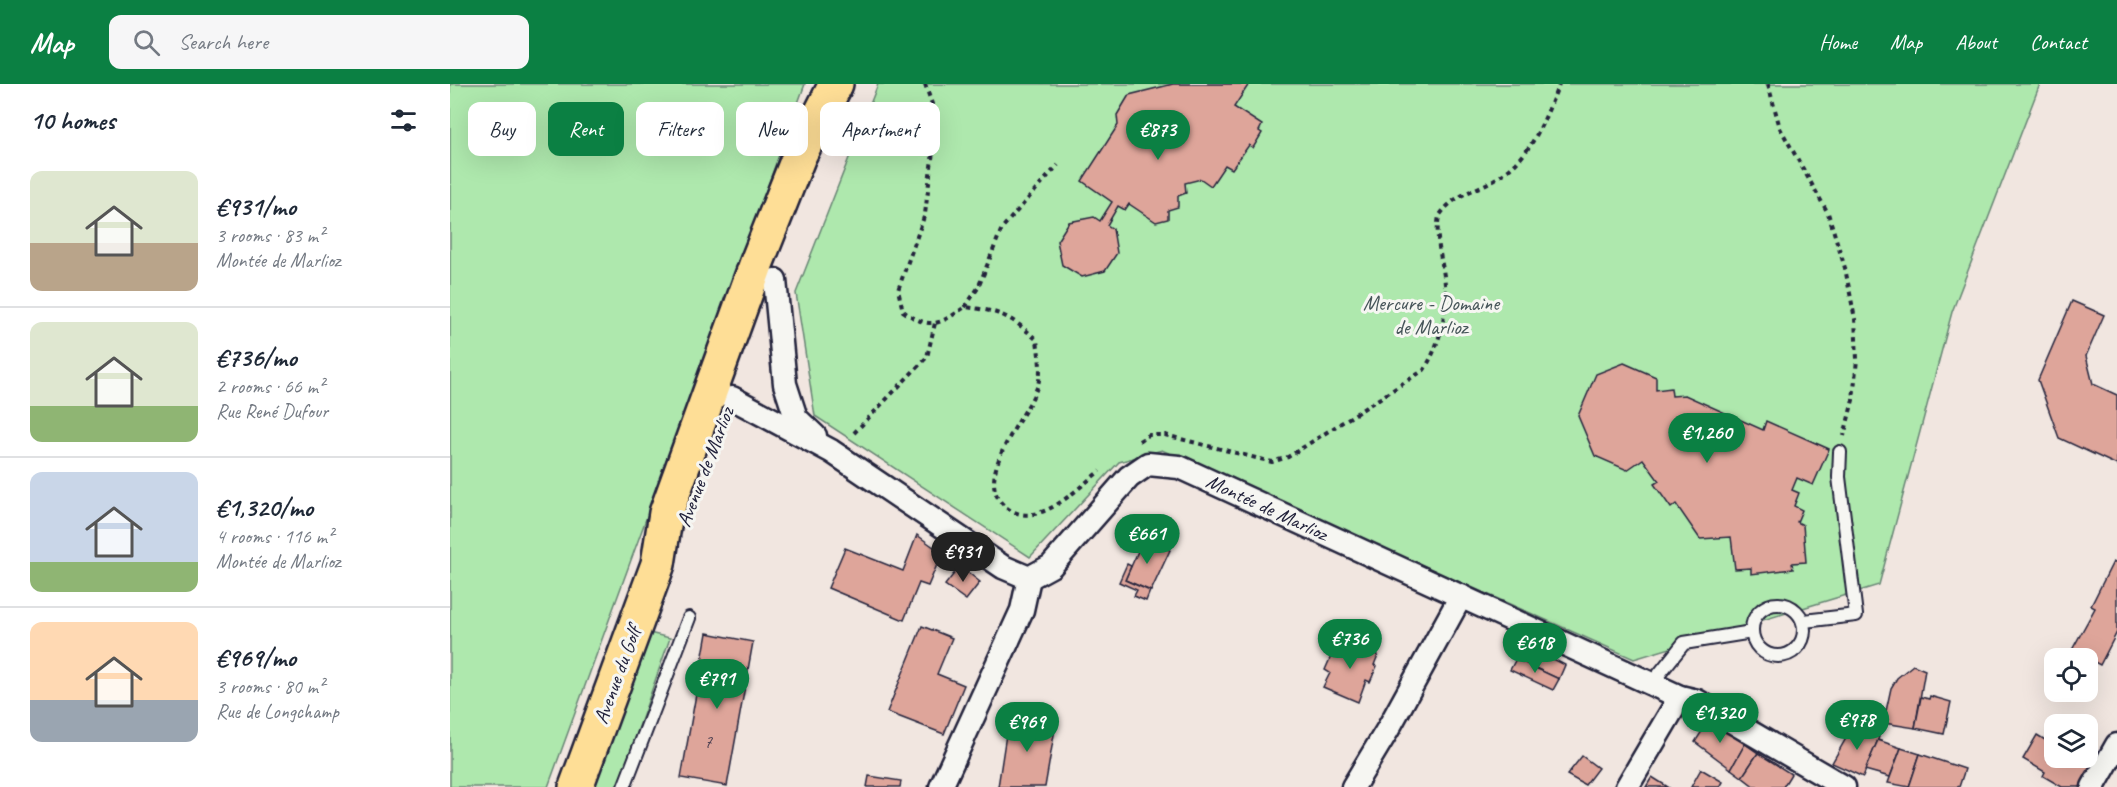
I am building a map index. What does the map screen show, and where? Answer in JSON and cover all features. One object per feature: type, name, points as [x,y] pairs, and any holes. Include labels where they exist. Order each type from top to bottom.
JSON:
[{"type":"main road","name":"Avenue de Marlioz","points":[[658,564],[684,527],[731,384],[799,156],[836,85]]},
{"type":"main road","name":"Avenue de Marlioz","points":[[658,564],[666,513],[766,271]]},
{"type":"main road","name":"Avenue du Golf","points":[[576,787],[658,564]]},
{"type":"street","points":[[766,271],[786,384],[796,418],[831,451]]},
{"type":"street","points":[[731,384],[1003,567],[1029,578],[1022,610],[941,787]]},
{"type":"street","name":"Montée de Marlioz","points":[[1029,578],[1051,566],[1129,477],[1148,464],[1179,467],[1680,697],[1697,701],[1844,787]]},
{"type":"street","points":[[1353,787],[1388,729],[1461,596]]},
{"type":"street","points":[[1627,787],[1680,697]]},
{"type":"street","points":[[2093,787],[2117,745]]},
{"type":"lane","points":[[1804,621],[1856,615],[1839,477],[1840,452]]},
{"type":"lane","points":[[1775,604],[1792,608],[1804,621],[1804,639],[1800,646],[1786,656],[1777,657],[1761,651],[1752,632],[1754,619],[1759,612],[1775,604]]},
{"type":"lane","points":[[624,787],[689,618]]},
{"type":"lane","points":[[1652,683],[1684,643],[1752,632]]},
{"type":"path","points":[[925,84],[934,110],[925,214],[898,290],[903,311],[921,323],[946,320],[965,307],[978,288],[1002,228],[1058,165]]},
{"type":"path","points":[[1138,441],[1149,435],[1165,435],[1272,462],[1288,457],[1424,370],[1432,358],[1447,302],[1436,231],[1439,216],[1460,195],[1498,178],[1521,160],[1559,84]]},
{"type":"path","points":[[1768,84],[1780,128],[1828,213],[1845,268],[1855,319],[1857,359],[1853,400],[1840,452]]},
{"type":"path","points":[[965,307],[994,310],[1018,323],[1037,340],[1040,368],[1037,388],[994,467],[993,489],[1002,505],[1020,516],[1037,515],[1060,502],[1103,468]]},
{"type":"path","points":[[854,433],[927,357],[934,323]]},
{"type":"green space","points":[[450,84],[805,84],[798,102],[736,102],[736,156],[779,156],[548,787],[450,787]]},
{"type":"green space","name":"Mercure - Domaine de Marlioz","points":[[878,84],[2040,84],[1952,312],[1879,585],[1634,659],[1162,450],[1119,462],[1030,557],[815,416],[796,293],[850,156],[940,156],[940,102],[871,102]]},
{"type":"green space","points":[[633,629],[670,638],[618,787],[580,787]]},
{"type":"building","points":[[1173,84],[1249,84],[1234,107],[1262,125],[1259,131],[1262,133],[1253,148],[1249,145],[1232,169],[1225,165],[1211,186],[1201,179],[1185,183],[1186,193],[1178,196],[1178,207],[1168,210],[1168,219],[1156,222],[1129,204],[1125,210],[1118,206],[1107,225],[1113,229],[1117,253],[1105,271],[1082,277],[1062,265],[1057,241],[1069,222],[1094,217],[1100,221],[1112,202],[1082,181],[1118,125],[1117,115],[1129,95]]},
{"type":"building","points":[[2072,301],[2104,315],[2086,356],[2093,384],[2117,395],[2117,465],[2059,438],[2038,380]]},
{"type":"building","points":[[1624,363],[1656,377],[1656,390],[1671,388],[1672,396],[1685,395],[1763,430],[1766,421],[1829,449],[1813,485],[1797,478],[1792,490],[1799,493],[1794,506],[1802,510],[1797,522],[1803,525],[1806,562],[1792,563],[1793,569],[1751,574],[1751,568],[1735,569],[1731,537],[1700,539],[1676,504],[1671,508],[1654,484],[1659,481],[1643,459],[1627,470],[1595,456],[1578,416],[1596,374]]},
{"type":"building","points":[[917,535],[942,553],[928,586],[919,583],[904,620],[828,588],[845,548],[903,571]]},
{"type":"building","points":[[1144,538],[1170,550],[1151,591],[1125,580]]},
{"type":"building","points":[[2113,562],[2117,564],[2117,632],[2100,665],[2098,664],[2098,648],[2073,648],[2095,608],[2091,606]]},
{"type":"building","points":[[1127,564],[1131,566],[1125,580],[1150,591],[1146,601],[1134,596],[1137,590],[1119,582]]},
{"type":"building","points":[[960,566],[980,582],[966,600],[945,585]]},
{"type":"building","points":[[922,626],[952,638],[937,674],[964,685],[944,734],[887,712]]},
{"type":"building","points":[[707,633],[753,642],[727,786],[681,778]]},
{"type":"building","points":[[1339,638],[1378,655],[1374,665],[1377,666],[1370,682],[1366,680],[1358,702],[1323,687],[1330,673],[1325,670]]},
{"type":"building","points":[[1524,644],[1565,665],[1559,679],[1516,659]]},
{"type":"building","points":[[1516,659],[1559,679],[1553,690],[1510,670]]},
{"type":"building","points":[[1913,665],[1925,670],[1915,728],[1884,723],[1884,719],[1880,718],[1881,710],[1886,711],[1891,688],[1897,678]]},
{"type":"building","points":[[1930,696],[1951,702],[1944,734],[1915,728],[1921,697],[1929,699]]},
{"type":"building","points":[[1009,715],[1056,723],[1045,787],[998,787]]},
{"type":"building","points":[[1709,720],[1745,744],[1731,769],[1695,742]]},
{"type":"building","points":[[1853,726],[1864,731],[1866,727],[1871,729],[1869,733],[1879,737],[1863,777],[1832,763]]},
{"type":"building","points":[[2037,735],[2044,739],[2044,768],[2091,768],[2080,787],[2062,787],[2043,776],[2045,772],[2023,759]]},
{"type":"building","points":[[1878,740],[1901,748],[1890,777],[1865,770]]},
{"type":"building","points":[[1745,744],[1758,753],[1742,777],[1731,769]]},
{"type":"building","points":[[1901,748],[1920,754],[1909,787],[1888,783]]},
{"type":"building","points":[[1758,753],[1791,774],[1783,787],[1755,787],[1742,777]]},
{"type":"building","points":[[1920,754],[1965,769],[1959,787],[1909,787]]},
{"type":"building","points":[[1582,756],[1598,768],[1585,785],[1567,775]]},
{"type":"building","points":[[1701,769],[1723,782],[1720,787],[1691,787]]},
{"type":"building","points":[[869,776],[901,781],[900,787],[867,787]]},
{"type":"building","points":[[1652,777],[1668,787],[1646,787]]}]
